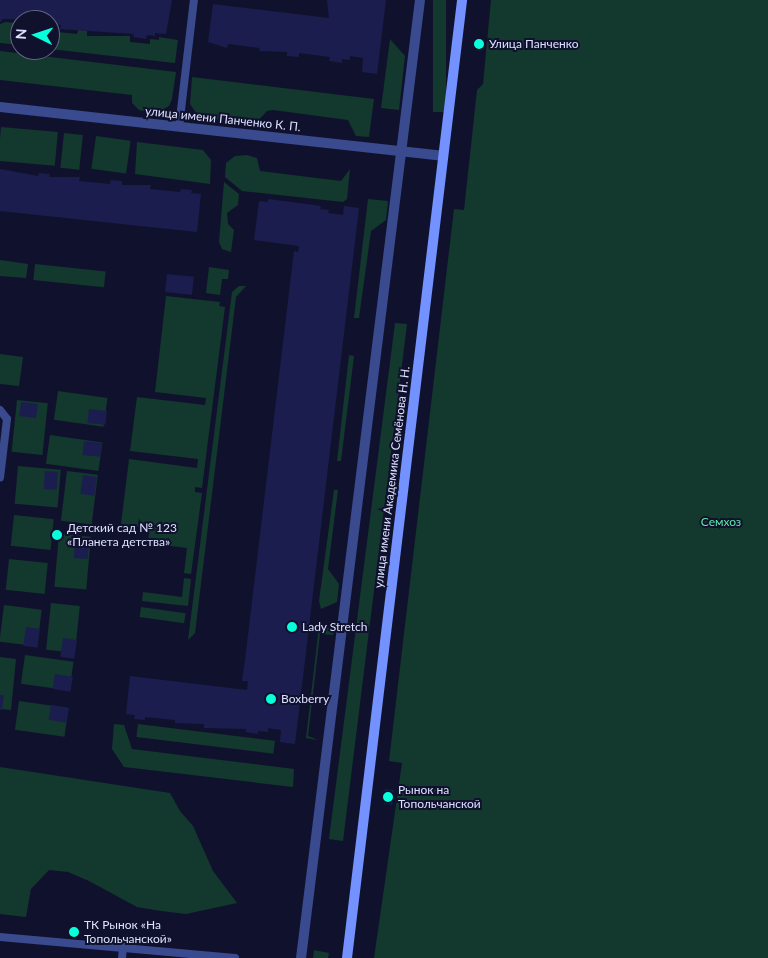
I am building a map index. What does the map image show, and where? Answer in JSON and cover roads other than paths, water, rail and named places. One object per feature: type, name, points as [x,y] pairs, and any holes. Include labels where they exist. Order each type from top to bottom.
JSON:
[{"type":"main road","name":"улица имени Академика Семёнова Н. Н.","points":[[347,958],[462,0]]},
{"type":"street","points":[[302,958],[420,0]]},
{"type":"street","name":"улица имени Панченко К. П.","points":[[0,107],[442,156]]},
{"type":"lane","points":[[178,127],[194,0]]},
{"type":"lane","points":[[0,410],[7,419],[0,478]]},
{"type":"lane","points":[[0,937],[124,946],[235,958]]},
{"type":"lane","points":[[122,958],[124,946]]},
{"type":"place","name":"Улица Панченко","points":[[479,44]]},
{"type":"place","name":"Детский сад № 123 «Планета детства»","points":[[57,535]]},
{"type":"place","name":"Lady Stretch","points":[[292,627]]},
{"type":"place","name":"Boxberry","points":[[271,699]]},
{"type":"place","name":"Рынок на Топольчанской","points":[[388,797]]},
{"type":"place","name":"ТК Рынок «На Топольчанской»","points":[[74,932]]},
{"type":"park label","name":"Семхоз","points":[[721,522]]}]
